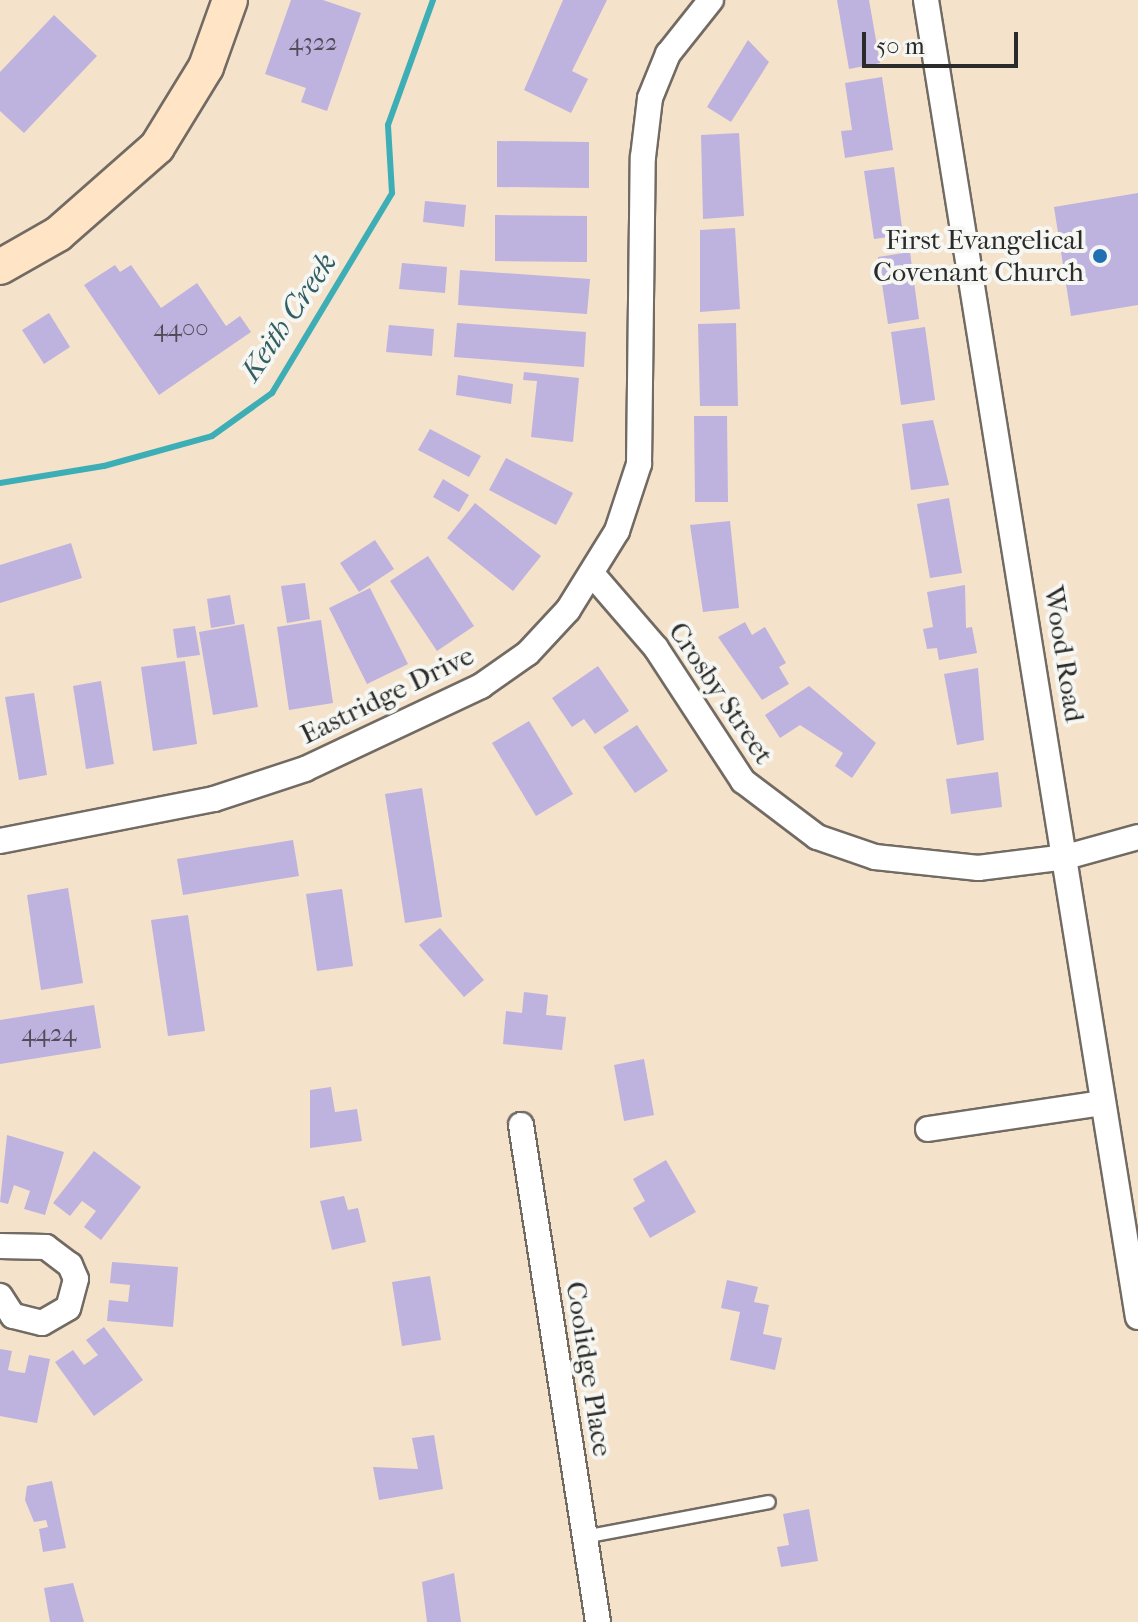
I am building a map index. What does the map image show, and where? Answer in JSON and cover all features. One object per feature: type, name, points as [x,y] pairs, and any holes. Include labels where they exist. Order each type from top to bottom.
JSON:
[{"type":"street","points":[[0,267],[58,234],[157,147],[206,67],[230,0]]},
{"type":"street","name":"Eastridge Drive","points":[[0,841],[214,799],[366,743],[505,671],[549,632],[593,575],[629,504],[639,464],[645,123],[668,54],[711,0]]},
{"type":"street","name":"Wood Road","points":[[926,0],[1138,1317]]},
{"type":"street","name":"Crosby Street","points":[[593,575],[656,648],[724,758],[791,823],[842,847],[911,863],[978,868],[1066,857],[1138,837]]},
{"type":"street","points":[[928,1129],[1103,1103]]},
{"type":"street","name":"Coolidge Place","points":[[521,1125],[598,1622]]},
{"type":"street","points":[[0,1246],[46,1247],[70,1265],[76,1279],[68,1308],[42,1323],[13,1316],[0,1296]]},
{"type":"lane","points":[[584,1537],[769,1502]]},
{"type":"building","points":[[291,0],[323,0],[361,13],[327,111],[301,102],[306,88],[265,74]]},
{"type":"building","points":[[563,0],[607,0],[572,71],[588,79],[571,113],[524,90]]},
{"type":"building","points":[[837,0],[869,0],[880,63],[849,69]]},
{"type":"building","points":[[54,15],[97,56],[24,133],[0,111],[0,72]]},
{"type":"building","points":[[748,40],[769,62],[731,122],[707,107]]},
{"type":"building","points":[[882,77],[893,150],[845,158],[841,131],[852,130],[845,83]]},
{"type":"building","points":[[739,133],[744,216],[703,219],[701,135]]},
{"type":"building","points":[[497,141],[589,142],[589,188],[497,187]]},
{"type":"building","points":[[894,167],[903,235],[874,239],[864,171]]},
{"type":"building","name":"First Evangelical Covenant Church","points":[[1138,193],[1138,305],[1071,316],[1054,207]]},
{"type":"building","points":[[425,201],[466,205],[464,227],[423,222]]},
{"type":"building","points":[[495,215],[587,216],[587,262],[495,261]]},
{"type":"building","points":[[735,228],[740,309],[700,312],[700,230]]},
{"type":"building","points":[[910,252],[919,319],[888,324],[878,257]]},
{"type":"building","points":[[402,263],[447,267],[445,293],[399,289]]},
{"type":"building","points":[[115,265],[120,272],[131,265],[161,308],[197,283],[226,326],[240,316],[251,332],[159,395],[84,285]]},
{"type":"building","points":[[460,270],[590,279],[587,314],[458,305]]},
{"type":"building","points":[[49,313],[70,347],[44,364],[22,330]]},
{"type":"building","points":[[457,323],[586,332],[584,367],[454,357]]},
{"type":"building","points":[[736,323],[738,406],[700,406],[698,324]]},
{"type":"building","points":[[389,325],[434,329],[432,356],[386,352]]},
{"type":"building","points":[[925,327],[935,400],[901,405],[891,332]]},
{"type":"building","points":[[524,372],[579,378],[573,442],[531,437],[537,381],[523,380]]},
{"type":"building","points":[[458,375],[513,384],[511,404],[456,395]]},
{"type":"building","points":[[694,416],[727,416],[728,502],[695,502]]},
{"type":"building","points":[[933,420],[949,485],[911,490],[902,424]]},
{"type":"building","points":[[430,429],[481,456],[469,477],[418,450]]},
{"type":"building","points":[[506,458],[573,493],[556,525],[489,490]]},
{"type":"building","points":[[443,479],[469,495],[459,512],[433,497]]},
{"type":"building","points":[[949,498],[962,573],[930,578],[917,504]]},
{"type":"building","points":[[475,503],[541,556],[513,591],[447,538]]},
{"type":"building","points":[[730,521],[739,608],[703,612],[690,525]]},
{"type":"building","points":[[375,540],[394,569],[359,592],[340,563]]},
{"type":"building","points":[[71,543],[82,578],[0,603],[0,565]]},
{"type":"building","points":[[428,556],[474,626],[437,651],[390,581]]},
{"type":"building","points":[[305,583],[310,619],[287,623],[281,586]]},
{"type":"building","points":[[965,585],[966,628],[972,627],[977,653],[939,660],[937,648],[927,649],[923,629],[933,627],[927,592]]},
{"type":"building","points":[[370,588],[408,664],[367,684],[329,608]]},
{"type":"building","points":[[230,595],[235,624],[211,628],[207,599]]},
{"type":"building","points":[[321,620],[333,703],[289,710],[277,627]]},
{"type":"building","points":[[745,622],[752,635],[765,627],[786,663],[779,667],[789,684],[762,700],[718,637]]},
{"type":"building","points":[[244,624],[258,707],[213,715],[199,632]]},
{"type":"building","points":[[195,626],[200,655],[177,658],[173,629]]},
{"type":"building","points":[[185,661],[197,744],[153,751],[141,667]]},
{"type":"building","points":[[598,666],[629,711],[595,734],[584,719],[572,727],[552,698]]},
{"type":"building","points":[[978,668],[984,740],[957,745],[944,674]]},
{"type":"building","points":[[101,681],[114,764],[86,769],[73,686]]},
{"type":"building","points":[[809,686],[876,743],[852,778],[835,766],[843,753],[800,725],[780,738],[765,715]]},
{"type":"building","points":[[34,693],[47,775],[19,780],[5,697]]},
{"type":"building","points":[[529,721],[573,794],[536,816],[492,743]]},
{"type":"building","points":[[637,725],[668,771],[635,793],[603,747]]},
{"type":"building","points":[[998,772],[1002,807],[951,814],[946,779]]},
{"type":"building","points":[[422,788],[442,917],[405,923],[385,794]]},
{"type":"building","points":[[293,840],[299,876],[183,895],[177,859]]},
{"type":"building","points":[[68,888],[83,983],[41,990],[27,895]]},
{"type":"building","points":[[342,889],[353,966],[317,971],[306,894]]},
{"type":"building","points":[[188,915],[205,1031],[168,1036],[151,920]]},
{"type":"building","points":[[440,928],[484,980],[464,997],[419,945]]},
{"type":"building","points":[[524,992],[548,995],[546,1015],[566,1017],[562,1050],[503,1044],[506,1011],[522,1013]]},
{"type":"building","points":[[94,1005],[101,1048],[0,1064],[0,1020]]},
{"type":"building","points":[[644,1059],[654,1115],[624,1121],[614,1065]]},
{"type":"building","points":[[331,1087],[335,1112],[357,1109],[362,1141],[310,1148],[310,1090]]},
{"type":"building","points":[[7,1135],[64,1152],[45,1215],[24,1209],[30,1191],[14,1185],[8,1204],[0,1202]]},
{"type":"building","points":[[94,1151],[141,1187],[101,1240],[84,1227],[96,1211],[82,1201],[70,1216],[53,1203]]},
{"type":"building","points":[[666,1160],[696,1212],[650,1238],[633,1208],[645,1201],[633,1179]]},
{"type":"building","points":[[344,1196],[348,1210],[358,1208],[366,1242],[332,1250],[320,1201]]},
{"type":"building","points":[[112,1262],[178,1267],[173,1327],[107,1321],[109,1300],[128,1302],[130,1285],[110,1283]]},
{"type":"building","points":[[430,1276],[441,1340],[402,1346],[392,1282]]},
{"type":"building","points":[[727,1280],[758,1287],[754,1302],[769,1305],[763,1334],[782,1338],[775,1370],[730,1360],[740,1312],[721,1308]]},
{"type":"building","points":[[104,1327],[143,1380],[94,1416],[55,1362],[73,1350],[84,1365],[98,1355],[86,1340]]},
{"type":"building","points":[[0,1349],[12,1351],[8,1370],[17,1372],[25,1373],[29,1355],[50,1359],[37,1423],[0,1416]]},
{"type":"building","points":[[434,1435],[443,1489],[379,1500],[373,1467],[418,1469],[412,1438]]},
{"type":"building","points":[[52,1481],[66,1548],[43,1552],[39,1529],[48,1527],[46,1520],[34,1522],[25,1500],[27,1486]]},
{"type":"building","points":[[809,1509],[818,1561],[781,1567],[777,1547],[789,1545],[783,1514]]},
{"type":"building","points":[[454,1573],[461,1622],[427,1622],[422,1582]]},
{"type":"building","points":[[73,1583],[84,1622],[50,1622],[44,1588]]},
{"type":"waterway","name":"Keith Creek","points":[[0,483],[104,466],[212,436],[272,393],[392,193],[388,125],[433,0]]},
{"type":"place","name":"First Evangelical Covenant Church","points":[[1100,256]]}]
